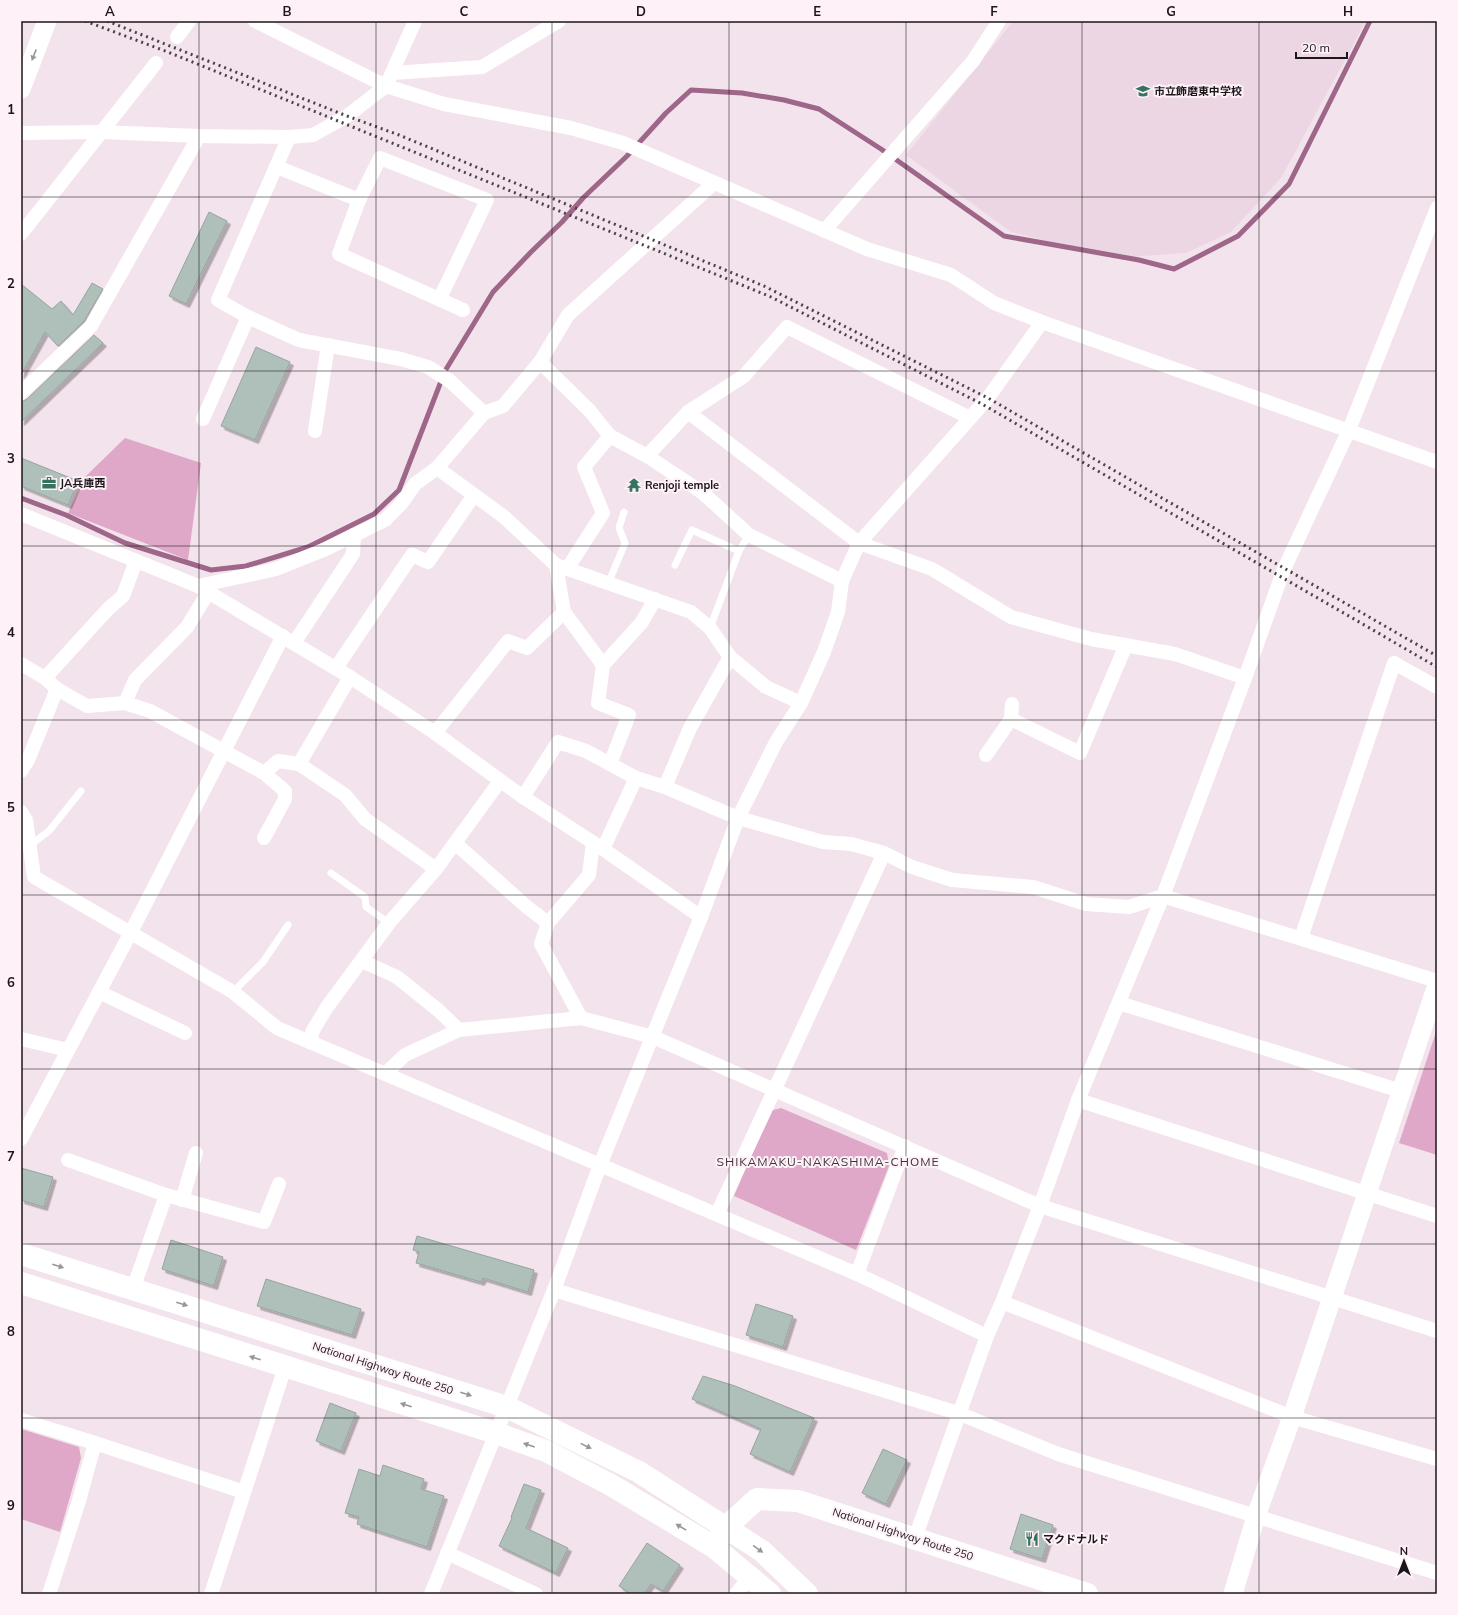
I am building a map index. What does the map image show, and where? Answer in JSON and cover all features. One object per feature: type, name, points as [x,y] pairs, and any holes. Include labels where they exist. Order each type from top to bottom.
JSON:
[{"type":"highway","name":"National Highway Route 250","points":[[21,1254],[507,1407],[639,1472],[762,1551],[808,1594]]},
{"type":"highway","points":[[21,1284],[496,1433],[546,1451],[611,1485],[714,1547],[770,1594]]},
{"type":"highway","name":"National Highway Route 250","points":[[714,1547],[726,1527],[757,1499],[798,1501],[1087,1594]]},
{"type":"street","points":[[21,89],[47,21]]},
{"type":"street","points":[[176,37],[189,21]]},
{"type":"street","points":[[255,21],[386,86],[444,104],[571,128],[623,143],[867,249],[951,274],[994,303],[1042,322],[1212,384],[1349,430],[1437,462]]},
{"type":"street","points":[[21,133],[102,132],[199,136],[289,137],[313,135],[347,116],[386,86],[415,21]]},
{"type":"street","points":[[392,73],[482,66],[559,21]]},
{"type":"street","points":[[824,231],[972,61],[999,21]]},
{"type":"street","points":[[21,234],[156,63]]},
{"type":"street","points":[[21,393],[91,326],[199,136]]},
{"type":"street","points":[[289,137],[218,300],[248,317],[300,340],[401,359],[428,367],[444,378],[484,413]]},
{"type":"street","points":[[440,298],[487,200],[380,158],[359,200],[339,254],[440,298],[463,310]]},
{"type":"street","points":[[277,167],[359,200]]},
{"type":"street","points":[[203,588],[276,569],[326,549],[385,520],[401,504],[416,484],[437,468],[484,413],[503,406],[540,362],[568,316],[714,183]]},
{"type":"street","points":[[915,1538],[958,1413],[987,1336],[1040,1206],[1078,1100],[1163,896],[1245,678],[1284,569],[1349,430],[1437,208]]},
{"type":"street","points":[[203,419],[248,317]]},
{"type":"street","points":[[431,1594],[554,1290],[600,1164],[701,917],[738,818],[776,742],[801,703],[824,652],[838,612],[842,581],[859,543],[988,398],[1042,322]]},
{"type":"street","points":[[647,456],[688,412],[744,376],[787,327],[970,418]]},
{"type":"street","points":[[315,431],[328,345]]},
{"type":"street","points":[[540,362],[590,411],[610,436],[647,456],[703,493],[749,535],[842,581]]},
{"type":"street","points":[[688,412],[859,543],[932,569],[1011,617],[1091,639],[1175,654],[1245,678]]},
{"type":"street","points":[[604,665],[564,612],[562,567],[604,513],[584,467],[610,436]]},
{"type":"street","points":[[437,468],[503,516],[562,567],[691,612],[710,628],[730,656],[766,686],[801,703]]},
{"type":"street","points":[[336,668],[412,555],[428,562],[474,495]]},
{"type":"street","points":[[21,514],[203,588],[336,668],[435,733],[523,797],[598,846],[701,917]]},
{"type":"street","points":[[21,1139],[131,932],[224,750],[289,639],[353,554],[354,535]]},
{"type":"street","points":[[45,678],[108,609],[123,596],[136,561]]},
{"type":"street","points":[[125,703],[135,680],[187,627],[203,588]]},
{"type":"street","points":[[610,764],[629,715],[598,703],[604,665],[642,622],[655,599]]},
{"type":"street","points":[[435,733],[508,640],[527,648],[564,612]]},
{"type":"street","points":[[1011,719],[1080,752],[1126,645]]},
{"type":"street","points":[[665,787],[690,728],[730,656]]},
{"type":"street","points":[[1301,938],[1394,663],[1437,688]]},
{"type":"street","points":[[21,664],[45,678],[57,689],[87,706],[125,703],[150,711],[264,773],[285,791],[285,799],[264,838]]},
{"type":"street","points":[[300,764],[350,677]]},
{"type":"street","points":[[21,772],[28,760],[57,689]]},
{"type":"street","points":[[986,755],[1011,719],[1012,704]]},
{"type":"street","points":[[523,797],[558,742],[586,751],[636,778],[665,787],[738,818],[823,842],[851,844],[884,853],[912,867],[952,880],[1033,887],[1086,904],[1129,907],[1163,896],[1437,981]]},
{"type":"street","points":[[264,773],[278,761],[300,764],[345,796],[365,819],[436,869]]},
{"type":"street","points":[[581,1018],[541,944],[548,923],[589,875],[598,846],[636,778]]},
{"type":"street","points":[[311,1043],[312,1032],[327,1007],[389,923],[436,869],[500,781]]},
{"type":"street","points":[[21,812],[26,820],[34,877],[233,992],[276,1028],[858,1274],[987,1336]]},
{"type":"street","points":[[455,843],[527,907],[548,923]]},
{"type":"street","points":[[717,1214],[884,853]]},
{"type":"street","points":[[362,961],[397,977],[438,1010],[459,1030]]},
{"type":"street","points":[[1233,1594],[1256,1516],[1292,1417],[1331,1297],[1437,985]]},
{"type":"street","points":[[99,992],[185,1033]]},
{"type":"street","points":[[1119,1003],[1401,1091]]},
{"type":"street","points":[[385,1074],[405,1055],[459,1030],[581,1018],[653,1037],[1040,1206],[1437,1331]]},
{"type":"street","points":[[21,1038],[68,1050]]},
{"type":"street","points":[[1078,1100],[1437,1216]]},
{"type":"street","points":[[858,1274],[905,1146]]},
{"type":"street","points":[[182,1200],[196,1153]]},
{"type":"street","points":[[68,1160],[166,1195],[264,1222],[279,1184]]},
{"type":"street","points":[[133,1289],[166,1195]]},
{"type":"street","points":[[554,1290],[958,1413],[1058,1454],[1437,1573]]},
{"type":"street","points":[[1002,1302],[1292,1417],[1437,1459]]},
{"type":"street","points":[[212,1594],[285,1367]]},
{"type":"street","points":[[21,1420],[244,1492]]},
{"type":"street","points":[[49,1594],[78,1504],[95,1443]]},
{"type":"street","points":[[447,1553],[536,1594]]},
{"type":"street","points":[[736,1594],[750,1577]]},
{"type":"lane","points":[[608,584],[624,543],[619,528],[624,512]]},
{"type":"lane","points":[[674,565],[692,530],[739,551]]},
{"type":"lane","points":[[710,628],[739,551],[749,535]]},
{"type":"lane","points":[[30,846],[49,830],[81,791]]},
{"type":"lane","points":[[331,874],[364,897],[366,907],[389,923]]},
{"type":"lane","points":[[233,992],[263,962],[288,925]]},
{"type":"shaded area","name":"市立飾磨東中学校","points":[[1013,21],[1366,21],[1281,178],[1231,232],[1186,253],[1130,257],[1078,249],[1011,232],[906,155]]},
{"type":"shaded area","points":[[125,438],[201,463],[188,560],[68,513],[84,478]]},
{"type":"shaded area","points":[[1437,1029],[1437,1155],[1399,1143]]},
{"type":"shaded area","points":[[781,1108],[887,1153],[889,1166],[856,1250],[734,1196],[770,1111]]},
{"type":"shaded area","points":[[21,1429],[79,1447],[81,1458],[60,1532],[21,1519]]},
{"type":"building","points":[[209,212],[227,221],[186,304],[169,296]]},
{"type":"building","points":[[92,283],[103,289],[84,321],[58,346],[45,332],[21,375],[21,284],[52,309],[61,301],[73,315]]},
{"type":"building","points":[[94,335],[103,343],[21,422],[21,402],[27,399]]},
{"type":"building","points":[[256,347],[290,362],[255,440],[221,426]]},
{"type":"building","name":"JA兵庫西","points":[[21,458],[78,481],[68,505],[21,486]]},
{"type":"building","points":[[21,1168],[53,1177],[44,1207],[21,1200]]},
{"type":"building","points":[[417,1236],[534,1270],[528,1292],[483,1278],[481,1282],[416,1263],[419,1252],[413,1250]]},
{"type":"building","points":[[171,1240],[223,1257],[214,1286],[162,1269]]},
{"type":"building","points":[[266,1279],[361,1309],[352,1335],[257,1306]]},
{"type":"building","points":[[756,1304],[793,1316],[783,1347],[746,1335]]},
{"type":"building","points":[[703,1376],[735,1386],[814,1418],[790,1472],[750,1454],[761,1429],[692,1399]]},
{"type":"building","points":[[330,1403],[356,1413],[341,1451],[316,1441]]},
{"type":"building","points":[[883,1449],[907,1460],[886,1504],[862,1493]]},
{"type":"building","points":[[383,1465],[424,1479],[421,1489],[444,1496],[427,1547],[357,1524],[359,1517],[345,1513],[359,1469],[380,1476]]},
{"type":"building","points":[[524,1484],[541,1490],[526,1528],[568,1548],[556,1573],[499,1546],[512,1518],[511,1517]]},
{"type":"building","points":[[1021,1514],[1053,1525],[1042,1559],[1010,1549]]},
{"type":"building","points":[[647,1543],[680,1565],[663,1591],[651,1584],[644,1594],[631,1594],[619,1586]]},
{"type":"waterway","points":[[21,498],[66,515],[125,543],[211,570],[246,566],[308,547],[374,514],[399,490],[445,371],[493,292],[562,222],[583,198],[627,156],[666,113],[691,90],[742,93],[784,100],[819,109],[881,149],[1004,236],[1139,260],[1174,269],[1238,236],[1289,184],[1370,21]]},
{"type":"railway","points":[[85,21],[168,52],[769,296],[982,404],[1437,667]]},
{"type":"railway","points":[[107,21],[347,116],[399,135],[764,286],[988,398],[1437,656]]},
{"type":"place","name":"市立飾磨東中学校","points":[[1143,91]]},
{"type":"place","name":"JA兵庫西","points":[[49,483]]},
{"type":"place","name":"Renjoji temple","points":[[634,485]]},
{"type":"place","name":"マクドナルド","points":[[1032,1539]]},
{"type":"district","name":"SHIKAMAKU-NAKASHIMA-CHOME","points":[[828,1162]]}]
